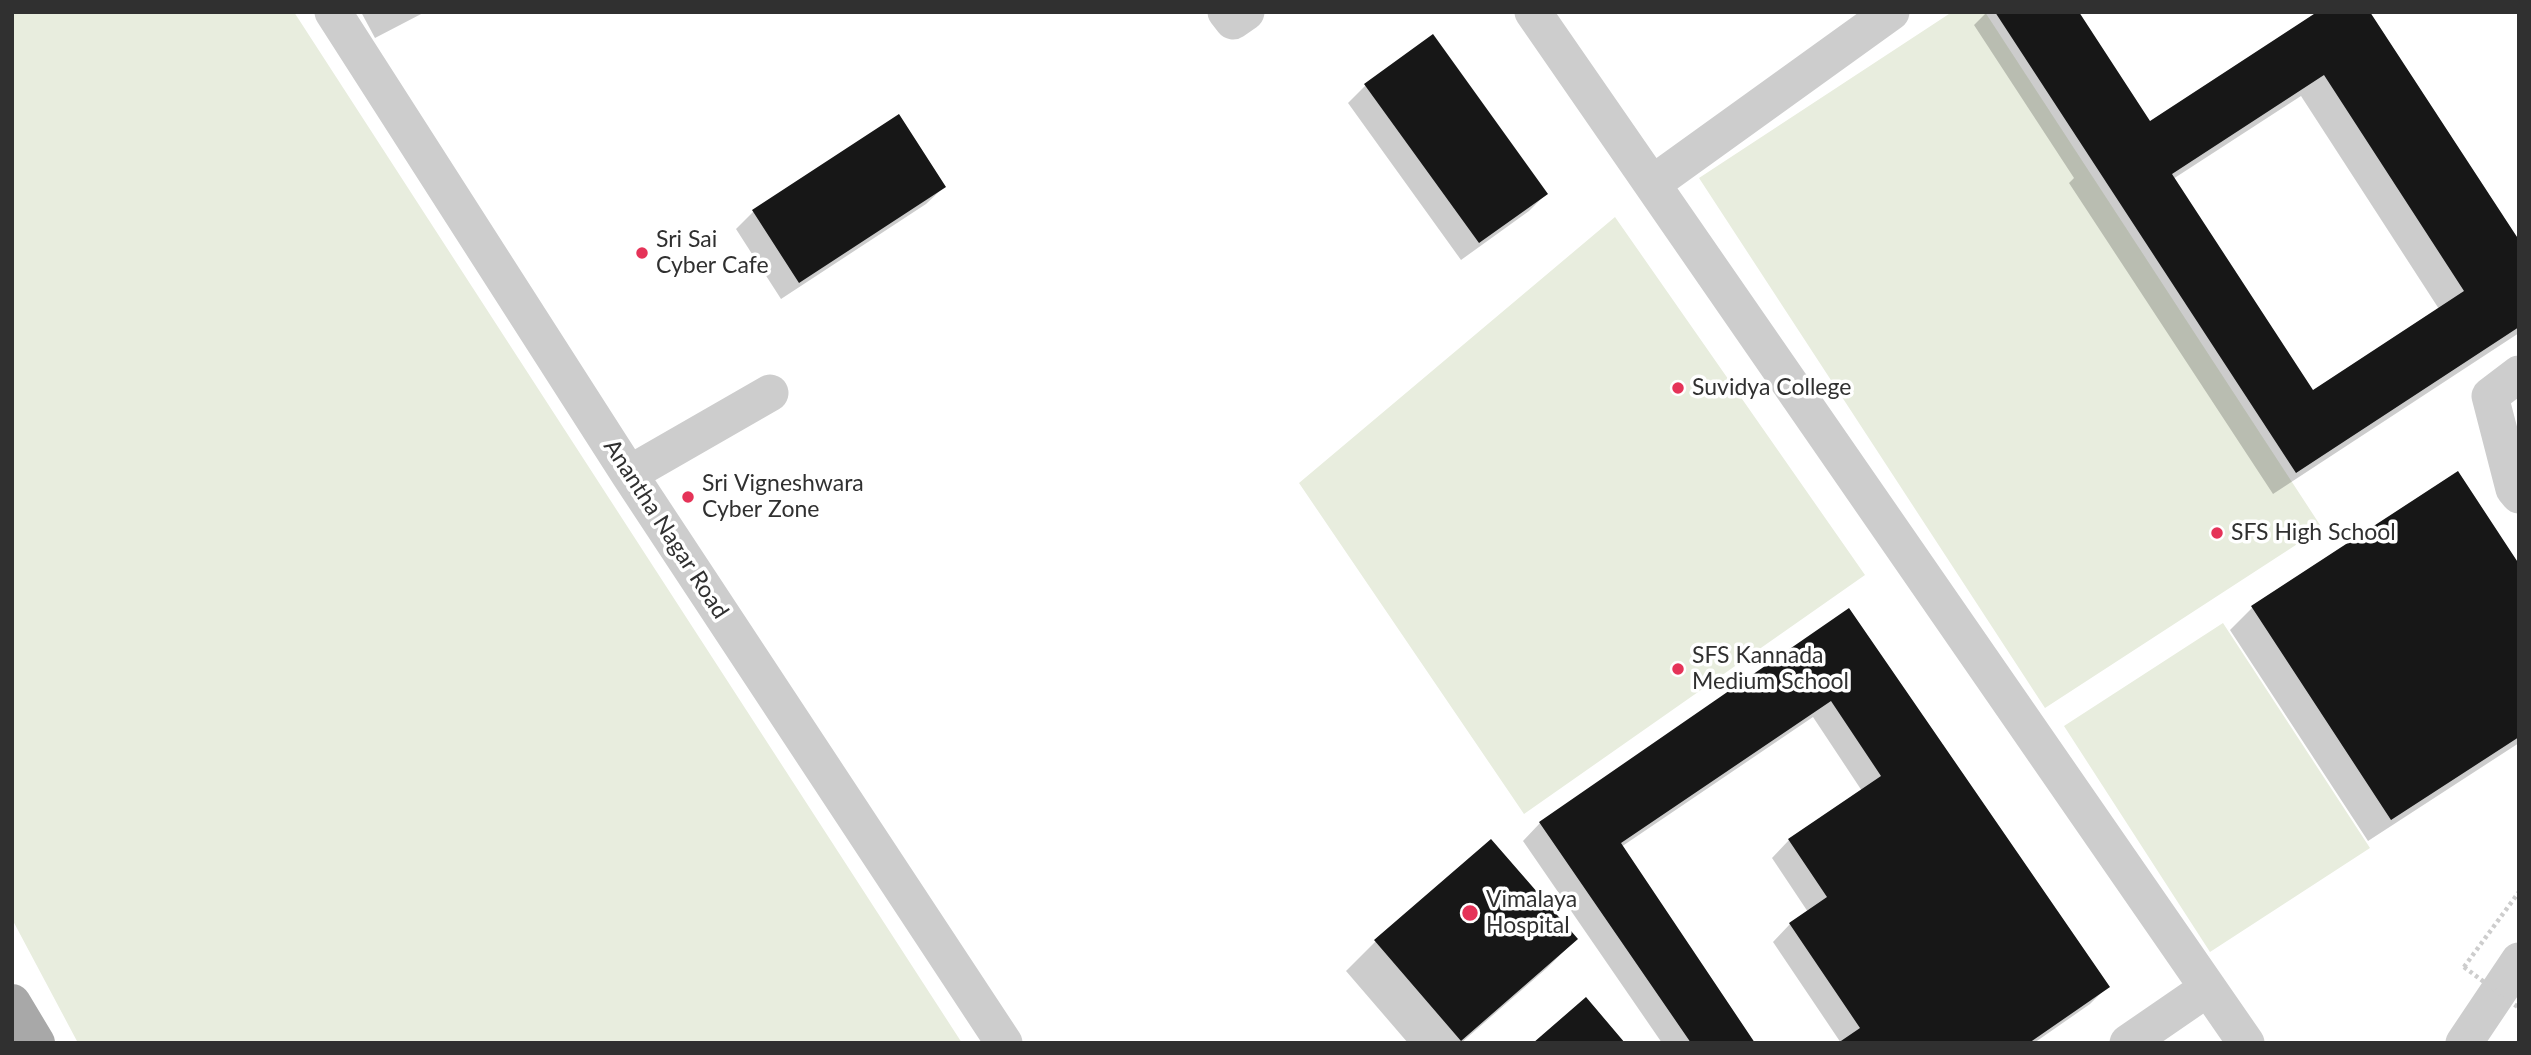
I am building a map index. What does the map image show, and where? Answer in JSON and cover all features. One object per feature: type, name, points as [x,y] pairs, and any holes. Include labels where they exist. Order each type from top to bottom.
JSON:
[{"type":"main road","points":[[12,1003],[36,1043]]},
{"type":"street","name":"Anantha Nagar Road","points":[[333,12],[629,474],[1004,1043]]},
{"type":"street","points":[[1226,12],[1233,21],[1246,12]]},
{"type":"street","points":[[1533,12],[2246,1043]]},
{"type":"street","points":[[1653,184],[1891,12]]},
{"type":"street","points":[[2519,374],[2490,396],[2514,489],[2519,495]]},
{"type":"street","points":[[629,474],[770,393]]},
{"type":"street","points":[[2464,1043],[2519,961]]},
{"type":"street","points":[[2128,1043],[2208,988]]},
{"type":"path","points":[[2519,891],[2464,967],[2519,1008]]},
{"type":"shaded area","points":[[12,12],[294,12],[962,1043],[78,1043],[12,919]]},
{"type":"shaded area","points":[[1952,12],[1985,12],[2322,528],[2045,708],[1699,178]]},
{"type":"shaded area","points":[[1615,217],[1865,575],[1524,814],[1299,483]]},
{"type":"shaded area","points":[[2223,623],[2370,848],[2210,952],[2064,726]]},
{"type":"building","points":[[1995,12],[2079,12],[2150,121],[2317,12],[2370,12],[2519,240],[2519,327],[2296,473]],"holes":[[[2324,75],[2464,291],[2313,390],[2172,174]]]},
{"type":"building","points":[[1433,34],[1548,194],[1479,243],[1364,84]]},
{"type":"building","points":[[899,114],[946,187],[799,283],[752,210]]},
{"type":"building","points":[[2458,471],[2519,564],[2519,737],[2391,820],[2251,606]]},
{"type":"building","points":[[1849,608],[2110,987],[2029,1043],[1838,1043],[1860,1028],[1789,923],[1827,897],[1788,839],[1881,776],[1831,701],[1621,843],[1755,1043],[1691,1043],[1539,822]]},
{"type":"building","points":[[1491,839],[1578,939],[1461,1041],[1374,940]]},
{"type":"building","points":[[1586,997],[1625,1043],[1533,1043]]},
{"type":"place","name":"Sri Sai Cyber Cafe","points":[[642,253]]},
{"type":"place","name":"Suvidya College","points":[[1678,388]]},
{"type":"place","name":"Sri Vigneshwara Cyber Zone","points":[[688,497]]},
{"type":"place","name":"SFS High School","points":[[2217,533]]},
{"type":"place","name":"SFS Kannada Medium School","points":[[1678,669]]},
{"type":"place","name":"Vimalaya Hospital","points":[[1470,913]]}]
